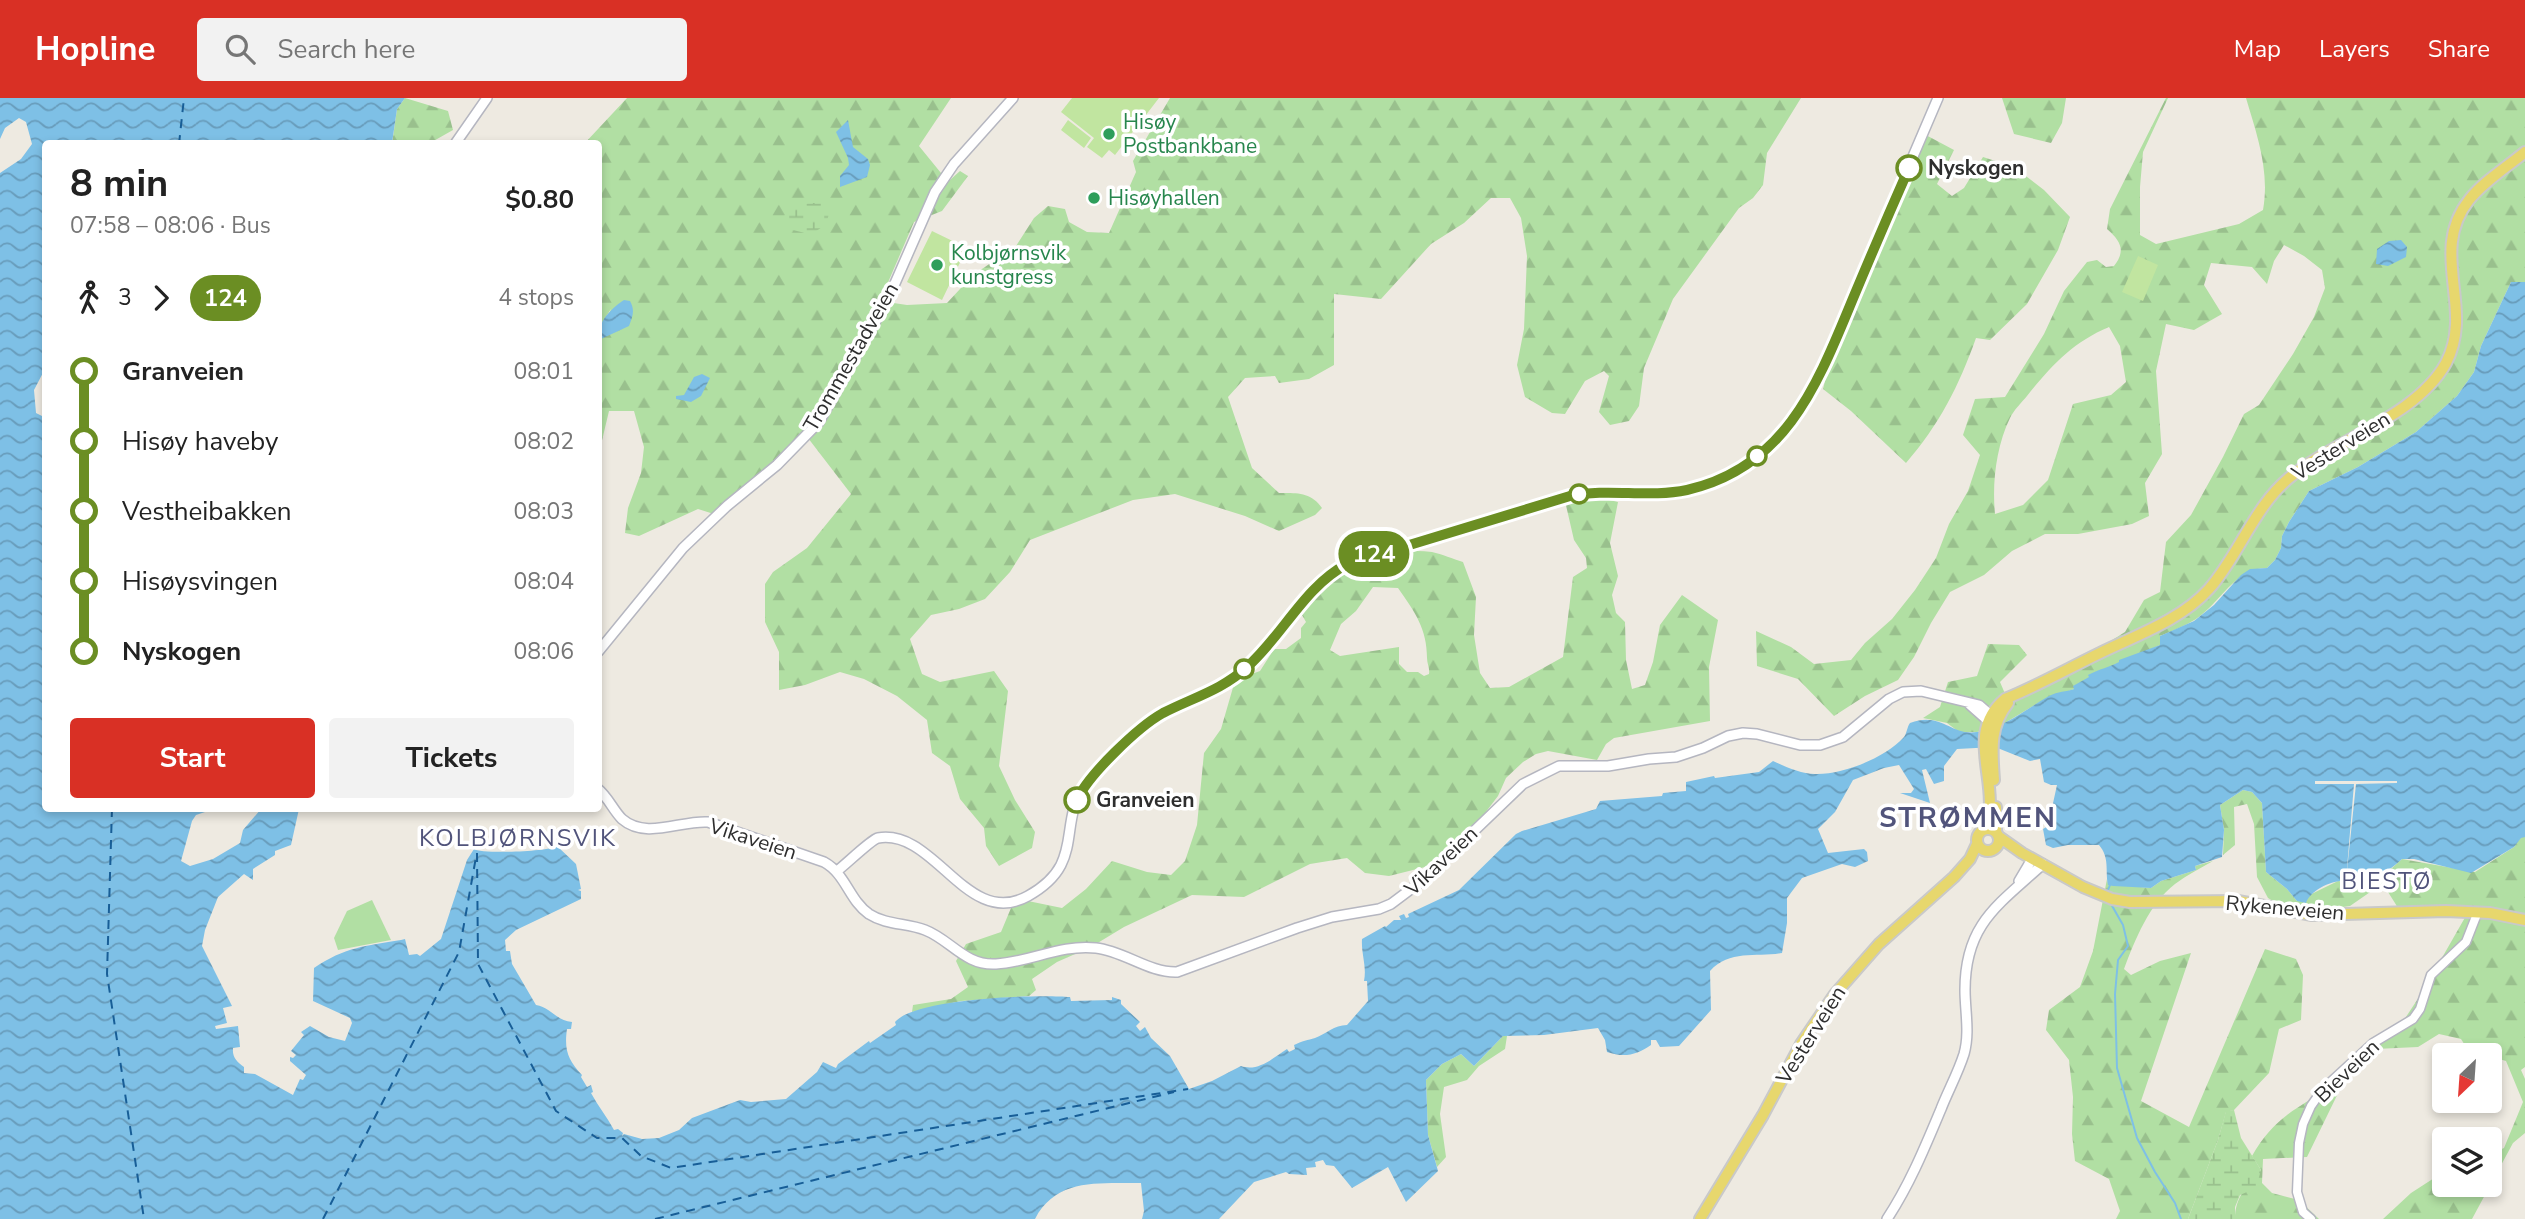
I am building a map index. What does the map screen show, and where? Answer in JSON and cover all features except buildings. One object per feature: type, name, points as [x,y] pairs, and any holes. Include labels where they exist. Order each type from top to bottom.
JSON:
[{"type":"main road","points":[[457,140],[487,98]]},
{"type":"main road","name":"Trommestadveien","points":[[602,647],[683,548],[727,506],[777,465],[819,422],[889,297],[935,192],[954,164],[1013,98]]},
{"type":"main road","points":[[837,871],[873,839],[879,838],[898,841],[920,850],[983,899],[1000,903],[1022,899],[1051,878],[1063,863],[1077,802],[1092,776],[1150,722],[1173,708],[1210,692],[1247,667],[1279,633],[1320,582],[1334,571],[1362,558],[1570,496],[1598,492],[1652,494],[1689,489],[1722,477],[1747,463],[1784,433],[1802,410],[1938,98]]},
{"type":"main road","name":"Vesterveien","points":[[1991,721],[2005,699],[2141,634],[2193,604],[2224,570],[2260,513],[2288,479],[2412,401],[2435,380],[2451,353],[2457,327],[2457,304],[2450,266],[2456,223],[2477,192],[2525,152]]},
{"type":"main road","name":"Vikaveien","points":[[602,794],[618,815],[633,825],[652,829],[694,822],[715,824],[819,860],[837,871],[853,897],[869,913],[881,920],[925,930],[959,953],[982,963],[996,964],[1064,948],[1086,947],[1116,951],[1162,971],[1177,972],[1297,928],[1391,904],[1423,880],[1523,784],[1550,769],[1564,765],[1608,766],[1676,757],[1728,736],[1744,733],[1800,745],[1820,745],[1843,737],[1889,699],[1903,692],[1921,691],[1979,705],[1991,721]]},
{"type":"main road","points":[[1977,844],[1990,850],[1998,844],[1993,833],[1988,750],[1991,721]]},
{"type":"main road","name":"Vesterveien","points":[[1954,877],[1970,859],[1979,833],[1993,833]]},
{"type":"main road","name":"Rykeneveien","points":[[1993,833],[2034,861],[2095,892],[2130,902],[2238,901],[2301,913],[2334,916],[2416,911],[2490,913],[2521,920]]},
{"type":"main road","name":"Vesterveien","points":[[1700,1219],[1763,1115],[1801,1044],[1835,994],[1879,944],[1954,877],[1990,850]]},
{"type":"main road","name":"Rykeneveien","points":[[1990,850],[2034,861]]},
{"type":"main road","points":[[1887,1219],[1905,1191],[1931,1136],[1964,1053],[1967,1031],[1965,970],[1973,940],[1984,920],[2012,891],[2034,861]]},
{"type":"street","name":"Bieveien","points":[[2311,1219],[2303,1212],[2297,1192],[2299,1143],[2311,1106],[2323,1089],[2373,1043],[2413,1019],[2420,1009],[2431,975],[2466,942],[2477,914]]},
{"type":"green space","points":[[405,98],[448,111],[453,130],[435,140],[393,140],[397,109]]},
{"type":"green space","points":[[627,98],[951,98],[919,146],[950,180],[960,171],[968,176],[942,211],[914,222],[880,301],[907,305],[947,303],[973,275],[1016,246],[1034,218],[1048,206],[1065,209],[1069,222],[1087,232],[1109,233],[1136,172],[1133,161],[1170,98],[1801,98],[1767,153],[1763,185],[1753,198],[1739,208],[1673,299],[1644,368],[1639,406],[1629,421],[1610,425],[1599,412],[1609,376],[1604,371],[1585,381],[1565,414],[1552,413],[1525,397],[1517,365],[1524,329],[1527,256],[1521,218],[1510,198],[1491,198],[1464,223],[1431,244],[1381,299],[1334,294],[1334,365],[1309,379],[1279,383],[1275,376],[1245,378],[1228,397],[1252,468],[1279,493],[1298,494],[1313,499],[1322,508],[1315,515],[1279,531],[1245,516],[1175,494],[1133,500],[1030,540],[1010,572],[985,599],[959,609],[931,615],[910,639],[922,674],[940,682],[994,671],[1008,691],[999,766],[1015,800],[1035,832],[1032,848],[999,866],[986,846],[984,828],[960,799],[950,766],[932,753],[927,720],[897,696],[864,679],[840,672],[805,685],[779,690],[779,652],[765,622],[765,584],[773,572],[807,548],[851,494],[808,438],[717,515],[698,509],[639,536],[625,533],[628,508],[641,473],[644,447],[634,411],[609,411],[602,440],[602,333],[611,309],[602,323],[602,140],[588,140]]},
{"type":"green space","name":"Hisøy Postbankbane","points":[[1072,98],[1159,98],[1115,155],[1109,150],[1102,158],[1087,147],[1094,138],[1061,112]]},
{"type":"green space","points":[[2002,98],[2066,98],[2062,123],[2051,143],[2014,134]]},
{"type":"green space","points":[[2166,98],[2143,152],[2140,187],[2140,235],[2156,244],[2239,224],[2263,210],[2264,167],[2246,98],[2525,98],[2525,282],[2511,282],[2481,346],[2474,372],[2457,396],[2416,432],[2358,467],[2309,491],[2282,536],[2281,548],[2275,560],[2267,568],[2256,569],[2237,579],[2196,619],[2160,636],[2160,645],[2074,686],[2074,689],[2038,703],[2003,724],[1977,732],[1959,732],[1947,723],[1923,718],[1940,707],[1948,682],[1977,676],[1988,644],[2019,645],[2027,655],[2000,682],[2006,696],[2093,652],[2125,632],[2144,600],[2160,592],[2166,542],[2191,515],[2244,414],[2259,405],[2293,354],[2314,317],[2325,288],[2322,270],[2284,245],[2274,261],[2267,284],[2252,267],[2211,263],[2204,285],[2222,314],[2194,330],[2166,324],[2156,371],[2162,454],[2145,483],[2149,516],[2132,524],[2078,534],[2045,534],[2012,551],[1984,575],[1950,592],[1898,680],[1865,696],[1834,716],[1798,679],[1757,666],[1756,631],[1791,647],[1814,664],[1851,660],[1865,643],[1892,619],[1915,590],[1936,558],[1949,524],[1968,491],[1980,455],[1963,435],[1975,399],[2005,397],[2044,334],[2064,291],[2087,262],[2097,260],[2106,267],[2114,266],[2118,261],[2121,251],[2119,242],[2107,229],[2110,209]],"holes":[[[2109,327],[2120,346],[2126,382],[2111,395],[2073,404],[2048,480],[2023,505],[1995,514],[1994,490],[1998,453],[2005,429],[2016,409],[2054,365],[2084,340]]]},
{"type":"green space","points":[[1068,120],[1091,138],[1084,148],[1061,130]]},
{"type":"green space","points":[[1924,134],[1954,150],[1937,184],[1952,196],[1964,188],[1983,157],[2014,167],[2044,190],[2070,217],[2058,250],[2027,304],[1990,340],[1976,338],[1947,404],[1906,463],[1851,411],[1823,389],[1832,353]]},
{"type":"green space","points":[[808,203],[827,203],[829,214],[826,223],[809,234],[789,229],[782,221],[786,213]]},
{"type":"green space","name":"Kolbjørnsvik kunstgress","points":[[932,231],[967,248],[942,300],[907,282]]},
{"type":"green space","points":[[2138,256],[2158,265],[2143,301],[2122,292]]},
{"type":"green space","points":[[1597,497],[1618,502],[1610,543],[1618,576],[1612,595],[1616,613],[1625,622],[1626,660],[1632,689],[1645,685],[1653,662],[1660,625],[1682,595],[1718,620],[1709,667],[1710,721],[1614,738],[1606,744],[1597,760],[1548,751],[1536,754],[1506,778],[1498,796],[1485,813],[1433,865],[1389,876],[1365,873],[1347,858],[1310,864],[1244,897],[1192,895],[1057,962],[1032,979],[1036,990],[1029,996],[961,1001],[912,1012],[913,1005],[951,999],[968,987],[956,961],[966,944],[1001,932],[1011,908],[1028,901],[1062,908],[1086,889],[1112,861],[1147,872],[1171,875],[1185,861],[1197,825],[1204,753],[1221,729],[1234,684],[1260,671],[1274,649],[1286,649],[1301,638],[1301,628],[1306,622],[1302,615],[1304,610],[1325,586],[1338,576],[1368,561],[1400,552],[1436,553],[1463,562],[1476,597],[1474,635],[1480,673],[1490,688],[1509,687],[1563,657],[1573,577],[1587,568],[1586,558],[1574,540],[1565,501]],"holes":[[[1373,587],[1398,588],[1422,629],[1429,674],[1424,676],[1418,672],[1407,672],[1399,664],[1399,647],[1340,656],[1330,650],[1341,624],[1356,611]]]},
{"type":"green space","points":[[2243,790],[2252,792],[2262,803],[2266,872],[2297,901],[2338,881],[2360,883],[2392,868],[2402,859],[2475,872],[2514,847],[2521,837],[2525,837],[2525,1067],[2521,1070],[2525,1079],[2525,1133],[2513,1143],[2502,1163],[2502,1149],[2523,1102],[2506,1061],[2502,1060],[2502,1043],[2464,1043],[2461,1039],[2439,1034],[2418,1047],[2375,1049],[2402,1023],[2467,914],[2400,911],[2388,892],[2376,888],[2350,906],[2321,910],[2284,908],[2268,898],[2257,877],[2254,824],[2247,804],[2234,807],[2235,845],[2223,855],[2224,830],[2220,805]]},
{"type":"green space","points":[[2213,861],[2166,892],[2150,912],[2124,969],[2131,975],[2160,961],[2191,953],[2141,1101],[2189,1127],[2265,949],[2296,959],[2303,975],[2301,1020],[2279,1029],[2269,1073],[2234,1110],[2226,1112],[2188,1219],[2116,1219],[2120,1211],[2109,1179],[2075,1161],[2069,1060],[2046,1030],[2049,1010],[2080,987],[2093,951],[2107,879],[2108,884],[2151,888],[2161,881],[2196,870],[2195,866]]},
{"type":"green space","points":[[372,900],[391,940],[338,950],[334,938],[347,911]]},
{"type":"green space","points":[[1503,1036],[1507,1036],[1505,1049],[1479,1066],[1467,1080],[1444,1087],[1440,1114],[1446,1157],[1437,1167],[1428,1135],[1426,1080],[1442,1064],[1461,1054],[1474,1066]]},
{"type":"green space","points":[[2344,1081],[2307,1157],[2263,1159],[2262,1183],[2272,1193],[2299,1200],[2319,1219],[2235,1219],[2240,1198],[2261,1170],[2252,1156],[2261,1142],[2292,1111]]},
{"type":"green space","points":[[2234,1110],[2241,1138],[2261,1170],[2256,1188],[2240,1195],[2235,1207],[2235,1219],[2188,1219],[2226,1111]]},
{"type":"green space","points":[[2432,1179],[2432,1197],[2484,1197],[2472,1219],[2383,1219],[2411,1193]]},
{"type":"water","points":[[0,98],[405,98],[397,109],[392,140],[42,140],[42,375],[34,390],[36,413],[42,416],[42,812],[205,812],[196,815],[192,821],[181,861],[190,866],[213,859],[240,843],[243,830],[258,812],[298,812],[291,845],[275,851],[275,855],[253,869],[253,880],[244,874],[218,897],[205,930],[202,946],[232,1006],[223,1008],[227,1023],[215,1026],[216,1029],[238,1026],[240,1047],[233,1048],[233,1051],[235,1059],[244,1067],[244,1073],[255,1074],[293,1095],[300,1079],[303,1080],[306,1075],[290,1061],[290,1057],[296,1055],[291,1051],[304,1035],[301,1032],[310,1026],[329,1037],[345,1041],[352,1023],[350,1018],[313,1001],[314,968],[346,951],[405,939],[409,955],[420,956],[441,939],[467,860],[474,849],[514,852],[557,846],[576,864],[581,899],[516,930],[505,940],[506,951],[510,951],[512,964],[536,1005],[572,1022],[566,1036],[570,1059],[587,1087],[591,1085],[591,1093],[614,1130],[618,1129],[623,1133],[622,1136],[624,1134],[642,1139],[659,1138],[679,1130],[692,1118],[740,1100],[751,1102],[786,1099],[817,1072],[823,1062],[836,1068],[907,1014],[978,999],[1054,996],[1070,997],[1071,1001],[1112,1000],[1112,997],[1121,1000],[1121,1004],[1140,1022],[1136,1026],[1140,1031],[1145,1027],[1151,1038],[1170,1056],[1189,1089],[1241,1066],[1259,1066],[1287,1049],[1289,1052],[1295,1049],[1294,1045],[1338,1026],[1347,1025],[1368,1001],[1362,939],[1394,920],[1401,920],[1399,916],[1404,914],[1406,918],[1409,917],[1408,914],[1459,890],[1522,831],[1596,809],[1600,801],[1662,796],[1663,793],[1686,791],[1686,782],[1714,776],[1759,772],[1773,761],[1810,774],[1838,772],[1886,752],[1904,737],[1910,723],[1921,720],[1938,722],[1960,731],[1987,730],[2006,722],[2052,694],[2074,689],[2073,686],[2092,673],[2160,645],[2160,636],[2194,621],[2214,605],[2241,575],[2250,569],[2267,568],[2275,560],[2281,548],[2282,536],[2309,491],[2358,467],[2416,432],[2457,396],[2474,372],[2481,346],[2511,282],[2525,282],[2525,837],[2514,847],[2471,873],[2414,859],[2402,859],[2384,873],[2369,880],[2359,883],[2337,881],[2326,885],[2312,894],[2306,903],[2297,901],[2266,872],[2262,803],[2252,792],[2243,790],[2220,805],[2224,830],[2222,857],[2195,866],[2196,870],[2161,881],[2151,888],[2113,886],[2108,885],[2106,859],[2099,845],[2053,848],[2046,845],[2043,829],[2048,826],[2057,785],[2044,782],[2040,759],[2030,761],[1995,747],[1957,749],[1944,766],[1944,781],[1934,784],[1926,769],[1922,770],[1930,803],[1900,793],[1911,793],[1914,789],[1899,765],[1884,768],[1853,780],[1835,812],[1818,829],[1828,853],[1864,849],[1868,861],[1855,867],[1842,864],[1802,878],[1787,898],[1787,923],[1782,953],[1735,957],[1718,964],[1710,971],[1711,1010],[1679,1046],[1660,1047],[1656,1040],[1651,1040],[1651,1045],[1641,1051],[1625,1055],[1613,1054],[1607,1052],[1605,1040],[1598,1028],[1544,1035],[1503,1036],[1474,1066],[1461,1054],[1442,1064],[1426,1080],[1428,1135],[1438,1171],[1406,1202],[1388,1167],[1352,1188],[1334,1166],[1326,1165],[1323,1160],[1315,1162],[1316,1167],[1306,1168],[1307,1175],[1286,1172],[1254,1182],[1219,1219],[1142,1219],[1144,1211],[1141,1183],[1095,1184],[1067,1189],[1044,1205],[1035,1219],[0,1219],[0,173],[21,159],[32,144],[26,122],[19,118],[5,128],[0,139]]},
{"type":"water","points":[[848,120],[853,147],[868,159],[870,165],[867,177],[840,187],[840,176],[849,165],[836,132]]},
{"type":"water","points":[[2401,240],[2407,247],[2406,257],[2388,266],[2376,264],[2377,249],[2389,241]]},
{"type":"water","points":[[624,300],[630,301],[633,307],[629,326],[602,339],[602,322]]},
{"type":"water","points":[[702,374],[710,378],[701,396],[691,402],[676,399],[676,396],[684,395],[694,377]]},
{"type":"pier","points":[[2315,781],[2397,781],[2356,784],[2346,880],[2354,784],[2315,784]]},
{"type":"waterway","points":[[2108,890],[2110,885]]},
{"type":"waterway","points":[[2111,904],[2123,925],[2128,946],[2118,960],[2115,994],[2117,1068],[2137,1138],[2175,1203],[2181,1219]]},
{"type":"ferry route","points":[[179,140],[184,98]]},
{"type":"ferry route","points":[[112,812],[107,974],[144,1219]]},
{"type":"ferry route","points":[[477,853],[478,964],[556,1111],[597,1138],[622,1138],[641,1156],[671,1168],[1188,1089]]},
{"type":"ferry route","points":[[323,1219],[459,952],[476,857]]},
{"type":"ferry route","points":[[655,1219],[1174,1092]]},
{"type":"bus line","name":"124","points":[[1077,800],[1092,776],[1150,722],[1226,683],[1247,667],[1279,633],[1320,582],[1347,564],[1570,496],[1598,492],[1652,494],[1689,489],[1733,472],[1769,447],[1802,410],[1816,383],[1909,168]]},
{"type":"place","name":"Hisøy Postbankbane","points":[[1109,134]]},
{"type":"place","name":"Nyskogen","points":[[1909,168]]},
{"type":"place","name":"Hisøyhallen","points":[[1094,198]]},
{"type":"place","name":"Kolbjørnsvik kunstgress","points":[[937,265]]},
{"type":"place","name":"Granveien","points":[[1077,800]]},
{"type":"district","name":"STRØMMEN","points":[[1968,817]]},
{"type":"district","name":"KOLBJØRNSVIK","points":[[518,838]]},
{"type":"district","name":"BIESTØ","points":[[2387,881]]}]
